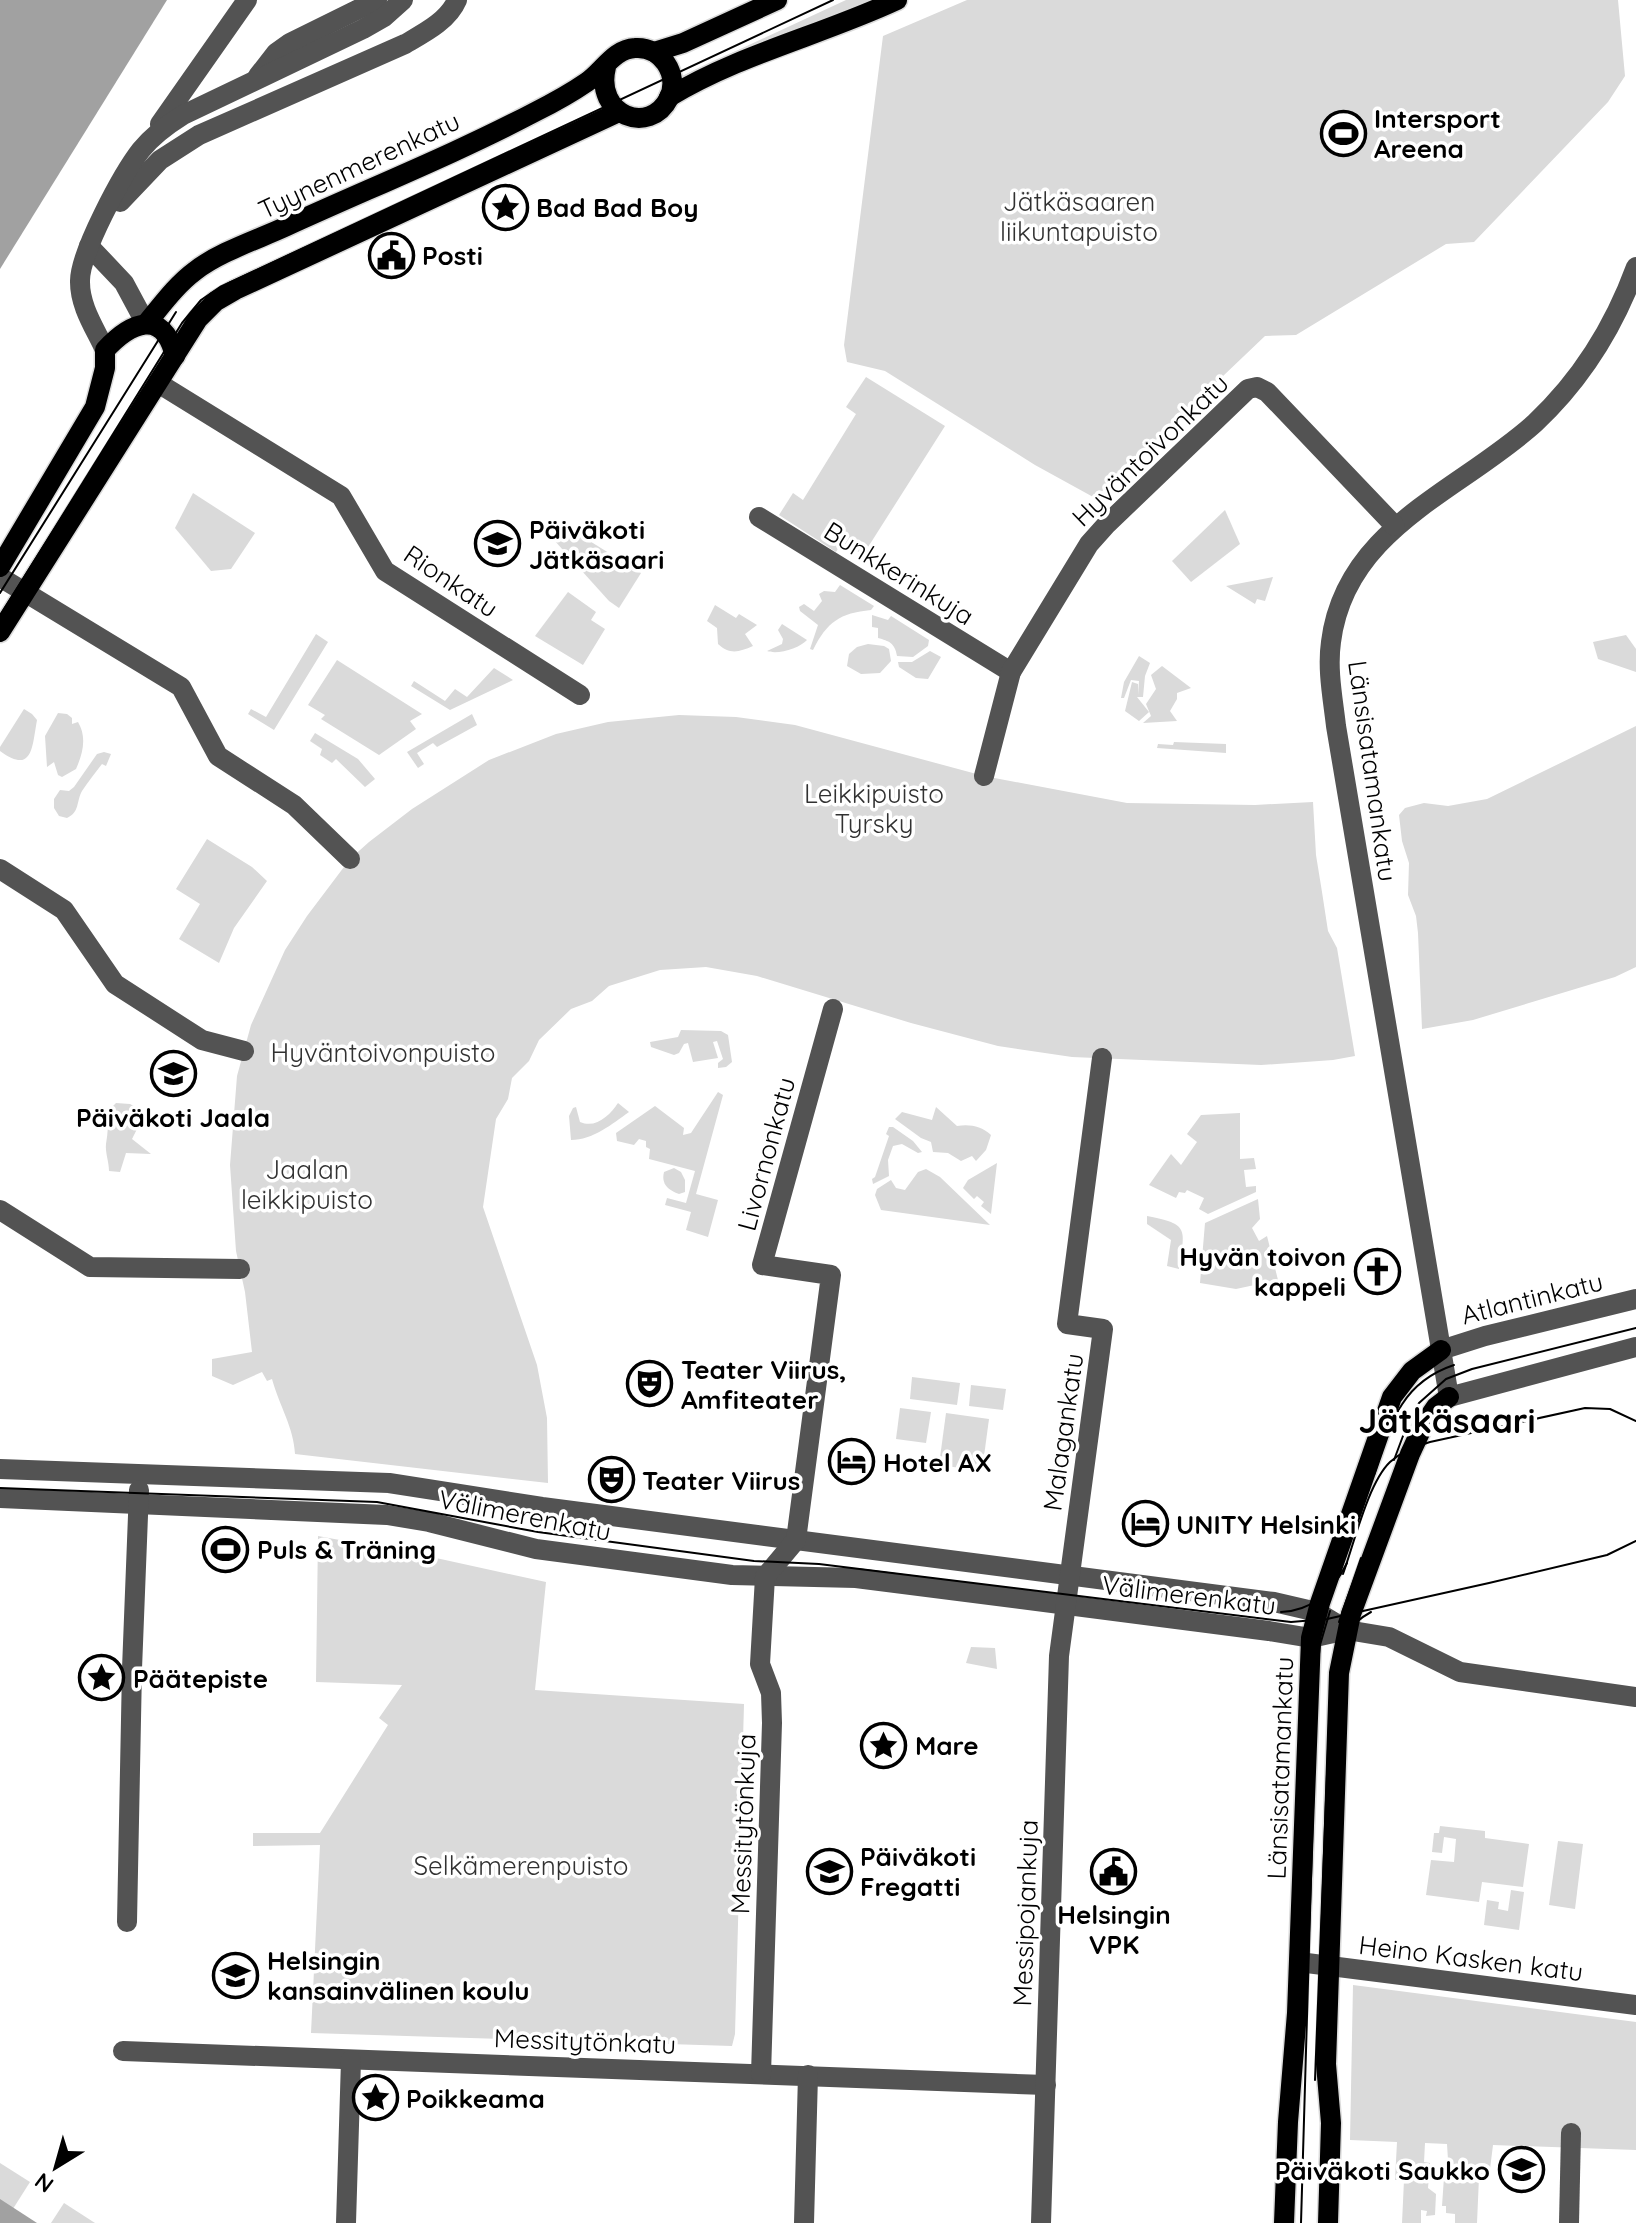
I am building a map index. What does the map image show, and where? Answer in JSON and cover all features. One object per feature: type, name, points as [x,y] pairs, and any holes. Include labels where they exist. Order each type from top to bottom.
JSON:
[{"type":"main road","name":"Tyynenmerenkatu","points":[[105,350],[127,329],[146,324],[196,270],[534,113],[585,83],[622,51],[635,47],[654,52],[683,43],[777,0]]},
{"type":"main road","points":[[669,97],[780,45],[857,18],[897,0]]},
{"type":"main road","points":[[606,67],[602,82],[605,96],[619,112],[630,117],[648,115],[663,107],[669,97],[671,75],[663,58],[654,52]]},
{"type":"main road","points":[[0,632],[198,319],[225,295],[619,112]]},
{"type":"main road","points":[[146,324],[162,332],[175,356]]},
{"type":"main road","points":[[0,567],[90,417],[103,376],[105,350]]},
{"type":"main road","name":"Länsisatamankatu","points":[[1284,2223],[1299,1962],[1311,1638],[1317,1612],[1392,1397],[1412,1371],[1441,1350]]},
{"type":"main road","points":[[1328,2223],[1331,2123],[1326,2064],[1339,1673],[1347,1630],[1417,1438],[1431,1413],[1449,1397]]},
{"type":"street","points":[[105,350],[82,303],[80,270],[89,246],[140,151],[247,0]]},
{"type":"street","points":[[256,79],[276,53],[290,43],[377,0]]},
{"type":"street","points":[[140,151],[161,129],[256,79],[363,29],[384,17],[403,0]]},
{"type":"street","points":[[100,221],[160,160],[199,135],[405,44],[433,28],[456,6],[457,0]]},
{"type":"street","points":[[89,246],[124,283],[146,324]]},
{"type":"street","name":"Länsisatamankatu","points":[[1449,1397],[1336,726],[1329,663],[1331,641],[1343,597],[1374,546],[1395,526],[1534,423],[1568,389],[1593,357],[1624,300],[1636,267]]},
{"type":"street","name":"Rionkatu","points":[[158,383],[341,496],[385,571],[580,695]]},
{"type":"street","name":"Hyväntoivonkatu","points":[[984,776],[1011,672],[1094,537],[1251,388],[1257,387],[1267,392],[1395,526]]},
{"type":"street","name":"Bunkkerinkuja","points":[[759,517],[1011,672]]},
{"type":"street","points":[[0,577],[181,687],[218,756],[294,805],[350,859]]},
{"type":"street","points":[[0,869],[64,910],[115,984],[202,1040],[244,1051]]},
{"type":"street","name":"Livornonkatu","points":[[796,1540],[831,1275],[762,1265],[833,1009]]},
{"type":"street","name":"Malagankatu","points":[[1065,1605],[1103,1329],[1067,1324],[1102,1058]]},
{"type":"street","points":[[0,1210],[90,1267],[240,1269]]},
{"type":"street","name":"Atlantinkatu","points":[[1441,1350],[1485,1336],[1636,1299]]},
{"type":"street","points":[[1449,1397],[1636,1347]]},
{"type":"street","name":"Välimerenkatu","points":[[0,1469],[330,1480],[420,1487],[542,1507],[1274,1602],[1317,1612],[1347,1630]]},
{"type":"street","points":[[127,1922],[140,1474]]},
{"type":"street","name":"Välimerenkatu","points":[[0,1498],[387,1515],[429,1522],[536,1549],[765,1577],[834,1576],[1311,1638],[1347,1630]]},
{"type":"street","points":[[765,1577],[796,1540]]},
{"type":"street","name":"Messitytönkuja","points":[[761,2074],[772,1723],[771,1693],[760,1664],[765,1577]]},
{"type":"street","name":"Messipojankuja","points":[[1041,2223],[1059,1656],[1065,1605]]},
{"type":"street","points":[[1347,1630],[1389,1637],[1460,1672],[1636,1697]]},
{"type":"street","name":"Heino Kasken katu","points":[[1299,1962],[1636,2005]]},
{"type":"street","name":"Messitytönkatu","points":[[123,2051],[1046,2085]]},
{"type":"street","points":[[346,2223],[351,2060]]},
{"type":"street","points":[[804,2223],[808,2075]]},
{"type":"street","points":[[1569,2223],[1571,2133]]},
{"type":"green space","points":[[846,0],[875,0],[795,29],[683,83],[680,77]]},
{"type":"green space","name":"Jätkäsaaren liikuntapuisto","points":[[967,0],[1618,0],[1625,76],[1608,102],[1474,242],[1446,244],[1296,335],[1265,336],[1095,498],[1035,465],[885,371],[847,362],[844,345],[883,36]]},
{"type":"green space","points":[[866,377],[945,426],[863,555],[842,542],[836,552],[779,515],[793,493],[803,500],[856,414],[846,407]]},
{"type":"green space","points":[[193,493],[255,533],[231,569],[211,571],[175,528]]},
{"type":"green space","points":[[1225,510],[1240,544],[1191,582],[1172,561]]},
{"type":"green space","points":[[572,530],[641,573],[619,608],[554,540]]},
{"type":"green space","points":[[1273,577],[1265,601],[1257,599],[1255,604],[1226,586]]},
{"type":"green space","points":[[840,585],[874,606],[871,610],[836,621],[824,632],[813,650],[810,649],[818,625],[799,607],[804,604],[814,611],[822,601],[819,594],[835,592]]},
{"type":"green space","points":[[568,592],[596,612],[591,620],[605,629],[583,665],[535,636]]},
{"type":"green space","points":[[715,605],[736,618],[739,614],[757,625],[745,634],[753,646],[735,651],[718,644],[717,628],[707,621]]},
{"type":"green space","points":[[872,615],[888,620],[891,616],[929,640],[928,646],[913,657],[897,656],[891,643],[878,638],[878,628],[872,627]]},
{"type":"green space","points":[[782,624],[807,640],[788,650],[767,651],[782,644],[778,630]]},
{"type":"green space","points":[[316,634],[328,642],[274,730],[248,714],[251,709],[266,717]]},
{"type":"green space","points":[[1626,635],[1636,649],[1636,672],[1598,659],[1593,642]]},
{"type":"green space","points":[[868,644],[889,649],[891,661],[880,673],[861,674],[847,666],[849,654],[857,647]]},
{"type":"green space","points":[[930,651],[941,657],[928,679],[916,678],[899,667],[898,662],[912,662]]},
{"type":"green space","points":[[1139,656],[1150,663],[1143,697],[1137,697],[1149,712],[1139,721],[1125,711],[1132,682],[1138,684],[1138,695],[1139,681],[1131,680],[1124,698],[1121,698],[1124,682]]},
{"type":"green space","points":[[337,660],[422,714],[410,721],[416,729],[379,755],[321,719],[325,715],[308,705]]},
{"type":"green space","points":[[1162,666],[1191,688],[1177,693],[1170,711],[1177,721],[1143,723],[1151,716],[1146,704],[1156,689],[1151,675]]},
{"type":"green space","points":[[494,668],[513,680],[450,710],[411,686],[414,681],[445,701],[455,689],[467,697]]},
{"type":"green space","points":[[24,709],[37,720],[29,755],[19,760],[0,751],[0,747]]},
{"type":"green space","points":[[58,713],[67,714],[72,718],[72,724],[78,722],[83,739],[76,769],[62,777],[58,775],[54,762],[47,767],[45,736]]},
{"type":"green space","points":[[472,714],[477,725],[437,747],[433,743],[417,753],[424,764],[418,768],[407,752]]},
{"type":"green space","name":"Hyväntoivonpuisto","points":[[679,715],[736,717],[795,725],[984,776],[1127,803],[1255,805],[1313,802],[1316,855],[1328,931],[1337,948],[1355,1056],[1261,1065],[1072,1057],[998,1046],[757,976],[706,967],[660,970],[609,986],[592,1001],[571,1009],[539,1040],[529,1061],[512,1078],[508,1099],[496,1119],[483,1207],[537,1365],[547,1418],[548,1483],[295,1454],[289,1426],[272,1379],[267,1381],[262,1372],[233,1385],[212,1376],[212,1359],[252,1352],[245,1292],[236,1251],[230,1165],[237,1076],[251,1025],[285,950],[350,859],[412,809],[489,760],[556,734],[608,722]]},
{"type":"green space","points":[[1636,726],[1636,967],[1615,977],[1473,1020],[1422,1029],[1418,933],[1408,895],[1409,863],[1399,815],[1405,808],[1424,803],[1448,806],[1487,799]]},
{"type":"green space","points":[[315,733],[358,759],[375,779],[365,787],[336,759],[332,763],[320,755],[322,749],[310,741]]},
{"type":"green space","points":[[1174,742],[1226,744],[1226,753],[1157,748],[1158,744],[1173,745]]},
{"type":"green space","points":[[97,754],[111,754],[106,766],[102,764],[84,788],[74,813],[67,818],[59,816],[54,808],[54,799],[60,790],[69,791],[74,787]]},
{"type":"green space","points":[[207,839],[252,867],[267,881],[234,928],[219,963],[179,939],[200,904],[176,889]]},
{"type":"green space","points":[[681,1030],[721,1031],[728,1035],[732,1062],[718,1068],[718,1063],[723,1059],[717,1041],[713,1042],[718,1058],[693,1062],[688,1043],[674,1055],[651,1047],[650,1042],[678,1037]]},
{"type":"green space","points":[[718,1092],[723,1095],[696,1194],[718,1200],[708,1237],[686,1230],[691,1212],[665,1205],[667,1198],[686,1203],[695,1171],[649,1159],[650,1149],[646,1147],[646,1141],[639,1139],[634,1145],[617,1141],[616,1133],[655,1106],[684,1128],[683,1135],[691,1133]]},
{"type":"green space","points":[[116,1103],[130,1104],[152,1116],[147,1126],[135,1127],[137,1129],[132,1139],[151,1154],[126,1153],[120,1172],[109,1171],[106,1147],[109,1110]]},
{"type":"green space","points":[[618,1103],[629,1112],[595,1134],[571,1140],[569,1116],[573,1108],[576,1107],[580,1122],[592,1124],[607,1116]]},
{"type":"green space","points":[[936,1107],[957,1126],[975,1126],[991,1135],[986,1150],[976,1161],[972,1156],[961,1161],[948,1153],[933,1152],[931,1142],[895,1119],[902,1112],[932,1120]]},
{"type":"green space","points":[[1240,1113],[1240,1159],[1254,1158],[1256,1169],[1244,1170],[1246,1187],[1256,1186],[1256,1192],[1208,1214],[1199,1209],[1204,1198],[1187,1190],[1185,1193],[1179,1192],[1176,1198],[1149,1185],[1171,1154],[1181,1165],[1197,1142],[1187,1134],[1201,1115]]},
{"type":"green space","points":[[889,1127],[913,1141],[922,1152],[918,1153],[902,1144],[893,1146],[888,1160],[889,1176],[873,1184],[872,1179],[889,1136],[886,1134]]},
{"type":"green space","points":[[997,1163],[991,1214],[981,1206],[984,1202],[977,1196],[974,1199],[963,1188],[968,1180]]},
{"type":"green space","points":[[674,1168],[681,1172],[685,1180],[685,1192],[679,1194],[669,1188],[664,1180],[664,1172]]},
{"type":"green space","points":[[926,1169],[940,1177],[990,1225],[881,1210],[875,1195],[877,1189],[891,1180],[896,1188],[905,1190],[918,1172]]},
{"type":"green space","points":[[1258,1199],[1260,1219],[1252,1228],[1259,1241],[1267,1236],[1278,1280],[1236,1289],[1200,1283],[1205,1223]]},
{"type":"green space","points":[[1147,1216],[1171,1222],[1181,1230],[1183,1245],[1179,1269],[1167,1266],[1171,1240],[1147,1224]]},
{"type":"green space","points":[[912,1377],[960,1383],[957,1405],[910,1399]]},
{"type":"green space","points":[[971,1385],[1006,1389],[1003,1410],[969,1406]]},
{"type":"green space","points":[[900,1408],[931,1412],[926,1443],[896,1439]]},
{"type":"green space","points":[[946,1413],[989,1419],[982,1471],[939,1465]]},
{"type":"green space","name":"Selkämerenpuisto","points":[[318,1536],[546,1582],[535,1690],[744,1704],[735,2034],[732,2046],[311,2033],[320,1845],[253,1846],[253,1833],[320,1833],[388,1725],[379,1718],[402,1685],[316,1682]]},
{"type":"green space","points":[[971,1647],[995,1648],[997,1669],[966,1663]]},
{"type":"green space","points":[[1440,1826],[1485,1831],[1485,1838],[1529,1844],[1523,1887],[1482,1882],[1479,1902],[1426,1895],[1431,1860],[1454,1862],[1456,1839],[1444,1837],[1442,1853],[1432,1852],[1434,1833],[1439,1833]]},
{"type":"green space","points":[[1558,1841],[1583,1844],[1575,1909],[1549,1905]]},
{"type":"green space","points":[[1511,1890],[1524,1892],[1519,1930],[1484,1925],[1487,1900],[1499,1902],[1498,1909],[1508,1911]]},
{"type":"green space","points":[[1353,1985],[1636,2022],[1636,2150],[1493,2145],[1489,2177],[1479,2177],[1477,2223],[1455,2223],[1455,2214],[1446,2213],[1446,2206],[1442,2206],[1444,2177],[1449,2176],[1447,2144],[1425,2143],[1424,2162],[1430,2163],[1428,2188],[1436,2194],[1435,2215],[1426,2216],[1427,2211],[1421,2210],[1421,2223],[1402,2223],[1404,2180],[1395,2180],[1397,2142],[1350,2140]]},
{"type":"green space","points":[[0,2163],[30,2182],[4,2223],[0,2223]]},
{"type":"green space","points":[[64,2203],[95,2223],[51,2223]]},
{"type":"shaded area","points":[[0,0],[167,0],[0,269]]},
{"type":"shaded area","points":[[0,2199],[37,2223],[0,2223]]},
{"type":"tram line","points":[[0,616],[182,323],[201,300],[220,287],[833,0]]},
{"type":"tram line","points":[[0,593],[176,312]]},
{"type":"tram line","points":[[1394,1460],[1419,1403],[1446,1379],[1472,1369],[1636,1328]]},
{"type":"tram line","points":[[1374,1475],[1392,1423],[1409,1395],[1421,1383],[1454,1365]]},
{"type":"tram line","points":[[1343,1574],[1375,1484],[1390,1462],[1404,1452],[1430,1442],[1585,1408],[1610,1409],[1636,1421]]},
{"type":"tram line","points":[[0,1488],[377,1502],[538,1532],[754,1561],[819,1564],[1291,1622],[1327,1619],[1489,1583],[1607,1555],[1636,1541]]},
{"type":"tram line","points":[[1339,1622],[1361,1558]]},
{"type":"tram line","points":[[1281,1612],[1303,1608],[1321,1598],[1347,1563]]},
{"type":"tram line","points":[[1301,2223],[1317,1672],[1320,1645],[1330,1611]]},
{"type":"tram line","points":[[1315,2080],[1331,1673],[1343,1637],[1355,1623],[1371,1612]]},
{"type":"place","name":"Intersport Areena","points":[[1343,133]]},
{"type":"place","name":"Bad Bad Boy","points":[[505,207]]},
{"type":"place","name":"Posti","points":[[391,255]]},
{"type":"place","name":"Päiväkoti Jätkäsaari","points":[[498,544]]},
{"type":"place","name":"Päiväkoti Jaala","points":[[173,1074]]},
{"type":"place","name":"Hyvän toivon kappeli","points":[[1377,1271]]},
{"type":"place","name":"Teater Viirus, Amfiteater","points":[[650,1384]]},
{"type":"place","name":"Hotel AX","points":[[852,1462]]},
{"type":"place","name":"Teater Viirus","points":[[611,1480]]},
{"type":"place","name":"UNITY Helsinki","points":[[1145,1524]]},
{"type":"place","name":"Puls & Träning","points":[[226,1549]]},
{"type":"place","name":"Päätepiste","points":[[102,1678]]},
{"type":"place","name":"Mare","points":[[884,1745]]},
{"type":"place","name":"Päiväkoti Fregatti","points":[[829,1871]]},
{"type":"place","name":"Helsingin VPK","points":[[1114,1871]]},
{"type":"place","name":"Helsingin kansainvälinen koulu","points":[[236,1975]]},
{"type":"place","name":"Poikkeama","points":[[375,2098]]},
{"type":"place","name":"Päiväkoti Saukko","points":[[1521,2170]]},
{"type":"district","name":"Jätkäsaari","points":[[1447,1420]]},
{"type":"park label","name":"Leikkipuisto Tyrsky","points":[[874,808]]},
{"type":"park label","name":"Jaalan leikkipuisto","points":[[307,1184]]}]
